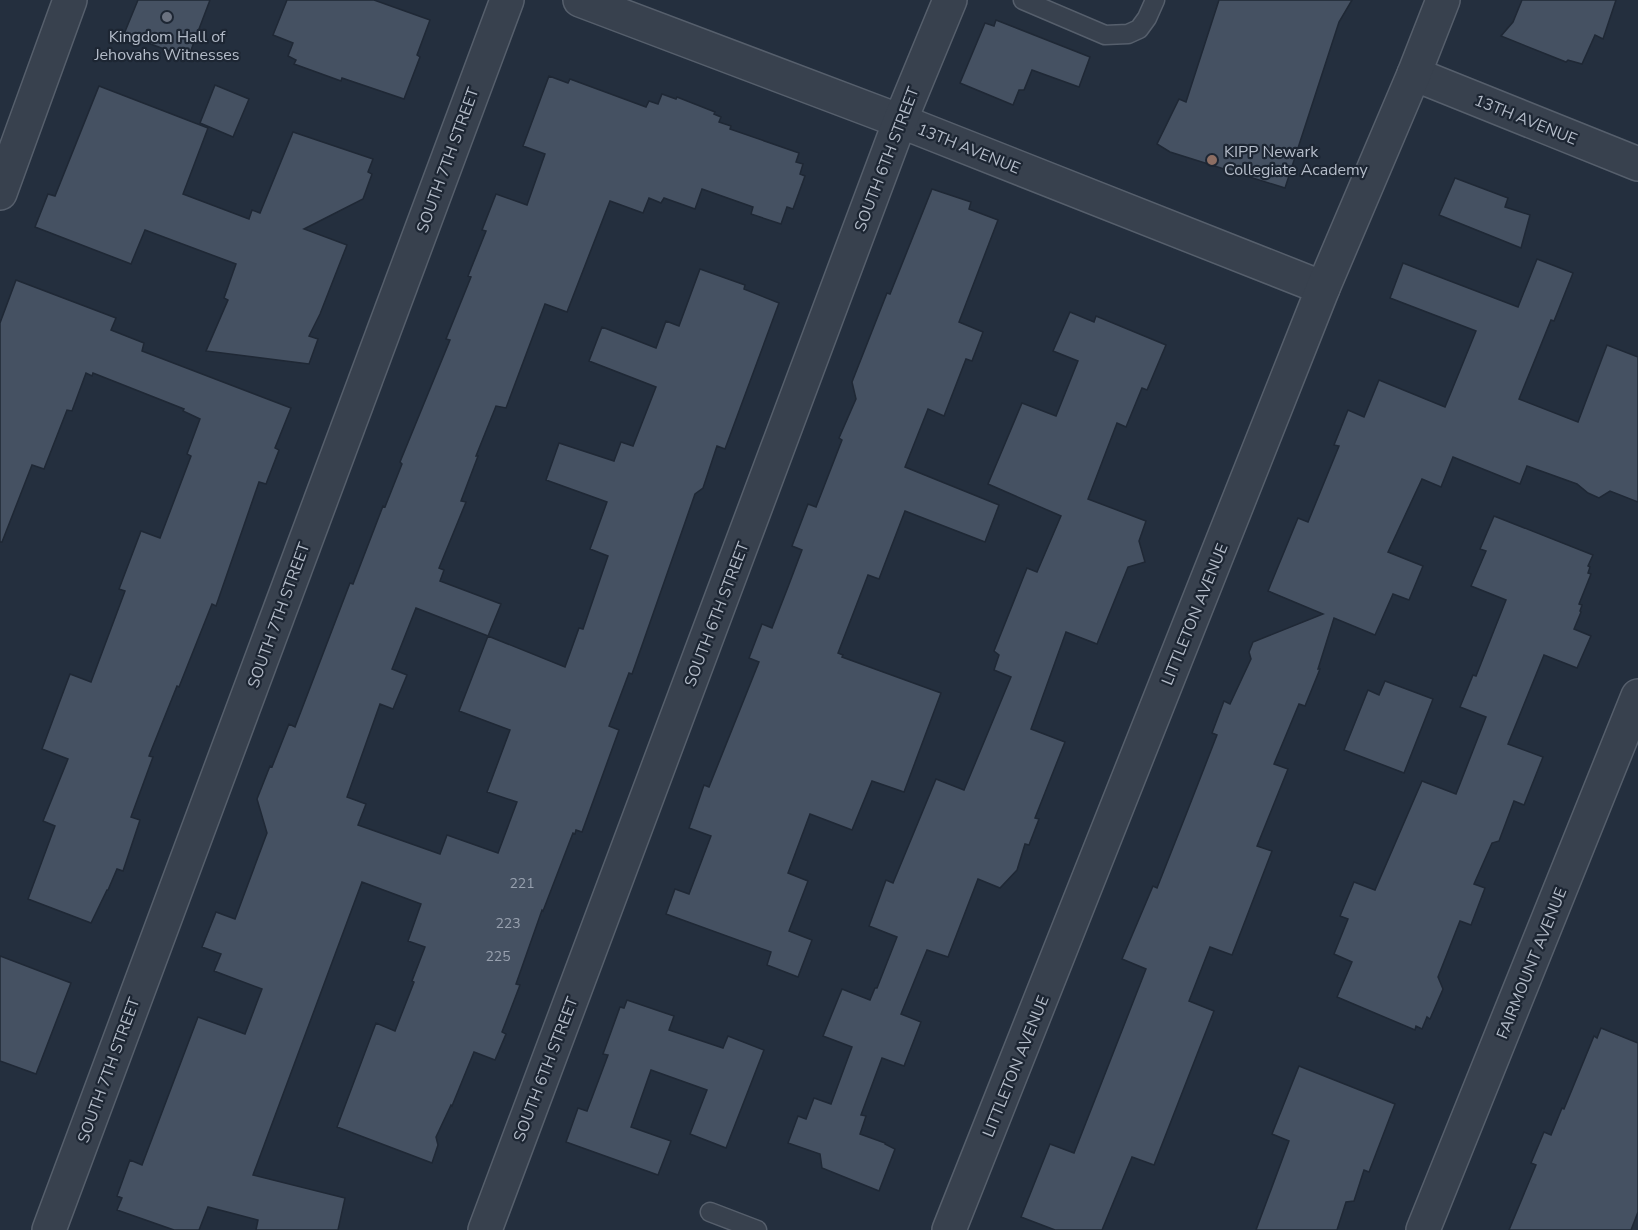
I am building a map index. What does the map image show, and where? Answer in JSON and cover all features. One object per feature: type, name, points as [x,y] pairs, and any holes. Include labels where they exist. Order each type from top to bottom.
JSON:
[{"type":"street","points":[[0,194],[70,0]]},
{"type":"street","name":"SOUTH 7TH STREET","points":[[49,1230],[507,0]]},
{"type":"street","name":"13TH AVENUE","points":[[580,0],[900,121],[1323,288]]},
{"type":"street","name":"SOUTH 6TH STREET","points":[[485,1230],[900,121],[950,0]]},
{"type":"street","name":"LITTLETON AVENUE","points":[[949,1230],[1323,288],[1443,0]]},
{"type":"street","name":"13TH AVENUE","points":[[1414,74],[1638,164]]},
{"type":"street","name":"FAIRMOUNT AVENUE","points":[[1423,1230],[1638,696]]},
{"type":"lane","points":[[1023,0],[1050,5],[1068,19],[1105,35],[1128,34],[1139,28],[1148,18],[1155,0]]},
{"type":"lane","points":[[710,1212],[758,1230]]},
{"type":"building","name":"Kingdom Hall of Jehovahs Witnesses","points":[[138,0],[210,0],[188,58],[124,34]]},
{"type":"building","points":[[287,0],[374,0],[430,20],[417,55],[420,57],[404,99],[342,78],[341,81],[294,64],[296,60],[288,56],[293,43],[273,35]]},
{"type":"building","points":[[1219,0],[1352,0],[1339,22],[1285,188],[1170,152],[1157,144],[1179,99],[1186,102]]},
{"type":"building","points":[[1522,0],[1616,0],[1603,39],[1595,35],[1582,64],[1568,60],[1566,62],[1501,36],[1513,22]]},
{"type":"building","points":[[996,20],[1090,57],[1079,87],[1032,70],[1024,90],[1019,90],[1013,105],[960,83],[985,23],[994,26]]},
{"type":"building","points":[[549,76],[568,83],[570,79],[646,107],[649,101],[658,104],[662,94],[676,99],[677,97],[715,112],[714,114],[721,117],[719,122],[731,126],[730,129],[799,153],[796,162],[803,164],[800,174],[805,176],[793,209],[787,207],[781,224],[751,214],[753,207],[702,189],[695,209],[664,198],[661,203],[649,198],[643,213],[610,201],[567,312],[545,304],[506,408],[496,406],[476,456],[478,456],[461,501],[466,502],[439,568],[444,570],[440,581],[501,604],[488,636],[565,667],[579,628],[583,629],[608,556],[590,549],[607,502],[546,480],[559,443],[614,461],[621,442],[633,446],[656,387],[589,361],[602,327],[656,348],[666,321],[679,326],[700,269],[745,285],[744,289],[779,303],[725,449],[717,446],[703,488],[695,494],[632,674],[629,673],[609,726],[619,730],[582,832],[576,830],[575,834],[573,833],[542,910],[516,984],[520,985],[502,1032],[506,1034],[495,1060],[474,1052],[452,1106],[436,1137],[438,1145],[432,1163],[337,1127],[376,1023],[395,1031],[425,947],[408,941],[421,904],[362,882],[253,1175],[345,1198],[338,1230],[256,1230],[258,1220],[208,1207],[199,1230],[174,1230],[117,1210],[122,1198],[117,1196],[130,1160],[142,1165],[198,1017],[245,1034],[262,989],[214,971],[221,954],[202,947],[216,912],[235,919],[267,833],[257,799],[289,724],[295,727],[350,583],[353,584],[402,464],[400,462],[450,340],[446,339],[471,277],[468,276],[486,231],[482,230],[496,194],[527,205],[545,154],[523,146]],"holes":[[[416,608],[488,636],[459,711],[510,730],[487,792],[517,802],[498,853],[447,835],[440,854],[358,825],[366,804],[347,797],[380,704],[393,709],[407,675],[392,669]]]},
{"type":"building","points":[[215,85],[249,99],[233,137],[200,123]]},
{"type":"building","points":[[99,86],[208,128],[183,194],[249,219],[252,210],[260,213],[293,132],[373,159],[368,172],[372,174],[363,199],[304,229],[347,245],[309,336],[318,339],[309,364],[206,351],[228,300],[224,298],[236,264],[145,230],[131,264],[35,227],[48,194],[55,196]]},
{"type":"building","points":[[1455,178],[1508,198],[1505,207],[1530,215],[1521,248],[1439,215]]},
{"type":"building","points":[[932,189],[971,202],[969,209],[998,220],[959,322],[983,332],[972,361],[966,359],[944,416],[928,409],[905,467],[999,505],[985,542],[905,511],[879,579],[868,575],[838,653],[843,655],[842,657],[941,693],[904,792],[872,781],[852,830],[810,814],[788,873],[808,881],[789,931],[812,940],[798,977],[767,965],[771,952],[666,914],[675,889],[689,894],[711,836],[689,828],[704,785],[709,787],[759,662],[749,658],[762,624],[772,628],[788,587],[802,550],[792,546],[808,504],[816,507],[842,440],[839,438],[856,399],[852,382]]},
{"type":"building","points":[[1537,259],[1573,273],[1519,399],[1578,422],[1607,345],[1638,357],[1638,502],[1610,491],[1599,498],[1577,484],[1527,466],[1520,484],[1453,457],[1441,487],[1422,479],[1388,552],[1423,566],[1409,600],[1393,594],[1375,635],[1334,618],[1318,669],[1320,669],[1305,706],[1299,704],[1274,764],[1288,769],[1257,846],[1272,851],[1232,955],[1210,947],[1189,1001],[1214,1011],[1154,1165],[1132,1157],[1102,1230],[1055,1230],[1021,1217],[1050,1144],[1074,1153],[1146,969],[1122,959],[1153,886],[1157,888],[1217,735],[1212,733],[1224,701],[1230,704],[1251,659],[1249,652],[1253,642],[1323,614],[1268,591],[1298,518],[1308,522],[1339,446],[1334,445],[1348,410],[1364,417],[1379,380],[1445,407],[1476,331],[1390,298],[1403,263],[1518,307]]},
{"type":"building","points":[[16,280],[116,318],[111,330],[144,343],[142,351],[291,408],[275,448],[279,450],[266,484],[259,482],[216,606],[212,604],[149,756],[153,757],[131,817],[140,820],[123,871],[117,869],[91,923],[28,899],[55,826],[43,821],[68,759],[42,749],[70,674],[91,682],[125,591],[119,589],[141,531],[160,538],[191,456],[187,454],[200,419],[183,411],[184,409],[93,373],[92,376],[86,373],[72,411],[67,410],[44,469],[32,465],[2,542],[0,542],[0,323]]},
{"type":"building","points":[[1070,312],[1094,322],[1096,316],[1166,345],[1147,390],[1142,388],[1126,427],[1117,423],[1088,499],[1146,521],[1139,541],[1145,562],[1128,567],[1097,644],[1066,632],[1031,729],[1065,742],[1035,818],[1039,819],[1029,845],[1025,844],[1017,870],[1000,888],[978,879],[948,957],[927,950],[901,1014],[921,1022],[904,1066],[882,1058],[861,1115],[866,1116],[860,1134],[895,1149],[879,1191],[822,1168],[820,1154],[788,1143],[798,1116],[806,1119],[814,1098],[831,1104],[852,1047],[823,1036],[842,989],[870,1000],[897,937],[869,926],[886,880],[893,883],[936,779],[964,790],[1011,677],[994,670],[999,655],[994,651],[1027,568],[1037,572],[1061,516],[988,484],[1022,403],[1056,416],[1078,361],[1053,351]]},
{"type":"building","points":[[1494,516],[1593,555],[1588,566],[1590,567],[1588,573],[1591,574],[1579,604],[1582,605],[1581,612],[1574,629],[1591,636],[1577,668],[1544,655],[1508,744],[1543,757],[1524,805],[1514,801],[1499,841],[1492,843],[1474,884],[1485,888],[1471,925],[1460,921],[1438,977],[1443,989],[1430,1019],[1427,1017],[1422,1029],[1416,1026],[1415,1030],[1337,997],[1352,962],[1334,954],[1348,919],[1340,916],[1354,882],[1375,890],[1422,781],[1456,794],[1486,717],[1460,707],[1473,675],[1476,676],[1506,600],[1471,586],[1486,551],[1480,549]]},
{"type":"building","points":[[1385,681],[1433,699],[1404,773],[1344,750],[1368,690],[1379,695]]},
{"type":"building","points":[[0,956],[71,983],[36,1074],[0,1061]]},
{"type":"building","points":[[627,1000],[674,1016],[669,1030],[723,1048],[728,1036],[764,1050],[726,1148],[690,1134],[707,1090],[651,1070],[631,1127],[671,1141],[658,1175],[566,1142],[578,1108],[587,1111],[608,1055],[603,1054],[620,1007],[624,1008]]},
{"type":"building","points":[[1601,1028],[1638,1043],[1638,1212],[1631,1230],[1509,1230],[1536,1165],[1531,1163],[1544,1132],[1551,1135],[1594,1036],[1597,1038]]},
{"type":"building","points":[[1299,1066],[1395,1104],[1369,1172],[1364,1170],[1354,1201],[1346,1202],[1337,1230],[1256,1230],[1289,1141],[1272,1134]]},
{"type":"place","name":"Kingdom Hall of Jehovahs Witnesses","points":[[167,17]]},
{"type":"place","name":"KIPP Newark Collegiate Academy","points":[[1212,160]]}]
